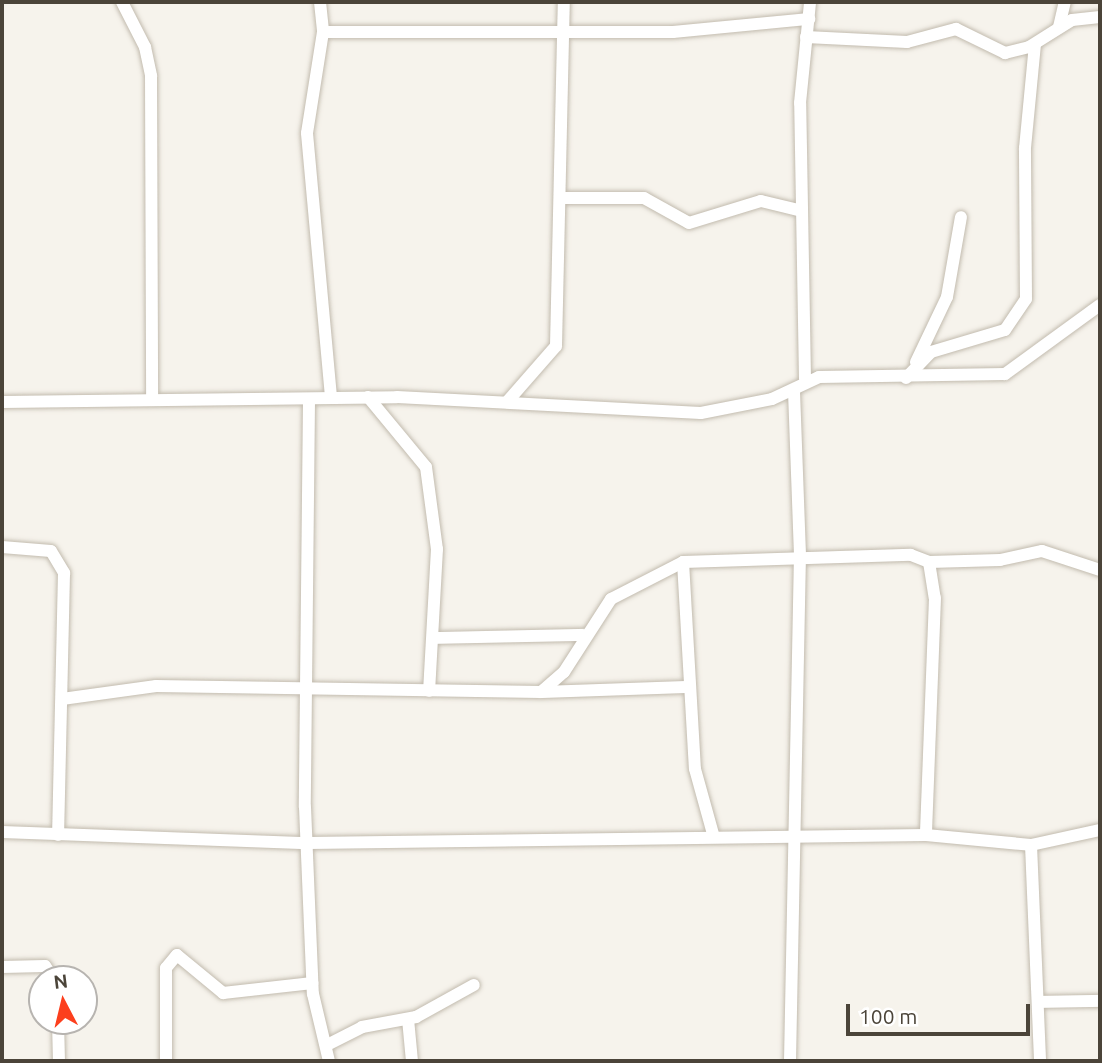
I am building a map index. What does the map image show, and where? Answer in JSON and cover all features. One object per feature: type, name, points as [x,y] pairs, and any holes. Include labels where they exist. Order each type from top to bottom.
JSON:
[{"type":"street","points":[[122,2],[145,47],[150,76],[152,399]]},
{"type":"street","points":[[320,2],[323,32],[307,132],[331,397]]},
{"type":"street","points":[[507,402],[555,346],[562,198],[564,2]]},
{"type":"street","points":[[2,402],[152,399],[309,401],[331,397],[368,397],[701,413],[794,391],[805,379],[802,211],[806,37],[810,2]]},
{"type":"street","points":[[1059,27],[1065,2]]},
{"type":"street","points":[[806,37],[907,42],[956,29],[992,50],[1017,52],[1035,44],[1059,27],[1100,17]]},
{"type":"street","points":[[323,32],[673,32],[809,19]]},
{"type":"street","points":[[914,367],[931,352],[1005,330],[1026,299],[1025,148],[1035,44]]},
{"type":"street","points":[[562,198],[644,198],[689,223],[761,201],[802,211]]},
{"type":"street","points":[[906,378],[914,367],[947,297],[961,217]]},
{"type":"street","points":[[805,379],[1004,374],[1100,304]]},
{"type":"street","points":[[790,1061],[800,555],[794,391]]},
{"type":"street","points":[[368,397],[426,467],[437,549],[429,691]]},
{"type":"street","points":[[309,401],[309,843],[312,983],[329,1061]]},
{"type":"street","points":[[2,547],[41,547],[59,557],[62,699],[58,835]]},
{"type":"street","points":[[541,692],[564,672],[583,635],[624,587],[683,562],[800,555],[899,554],[929,562],[1000,560],[1042,551],[1100,570]]},
{"type":"street","points":[[683,562],[687,687],[695,769],[713,834]]},
{"type":"street","points":[[926,835],[936,631],[929,562]]},
{"type":"street","points":[[434,638],[583,635]]},
{"type":"street","points":[[62,699],[156,686],[309,691],[541,692],[687,687]]},
{"type":"street","points":[[2,832],[309,843],[713,834],[795,838],[926,835],[1031,845],[1100,830]]},
{"type":"street","points":[[1031,845],[1040,1002],[1040,1061]]},
{"type":"street","points":[[166,1061],[171,958],[182,955],[223,993],[312,983]]},
{"type":"street","points":[[2,967],[28,967]]},
{"type":"street","points":[[327,1045],[362,1027],[408,1020],[474,985]]},
{"type":"street","points":[[1040,1002],[1100,1001]]},
{"type":"street","points":[[408,1020],[412,1061]]},
{"type":"street","points":[[58,1035],[59,1061]]}]
